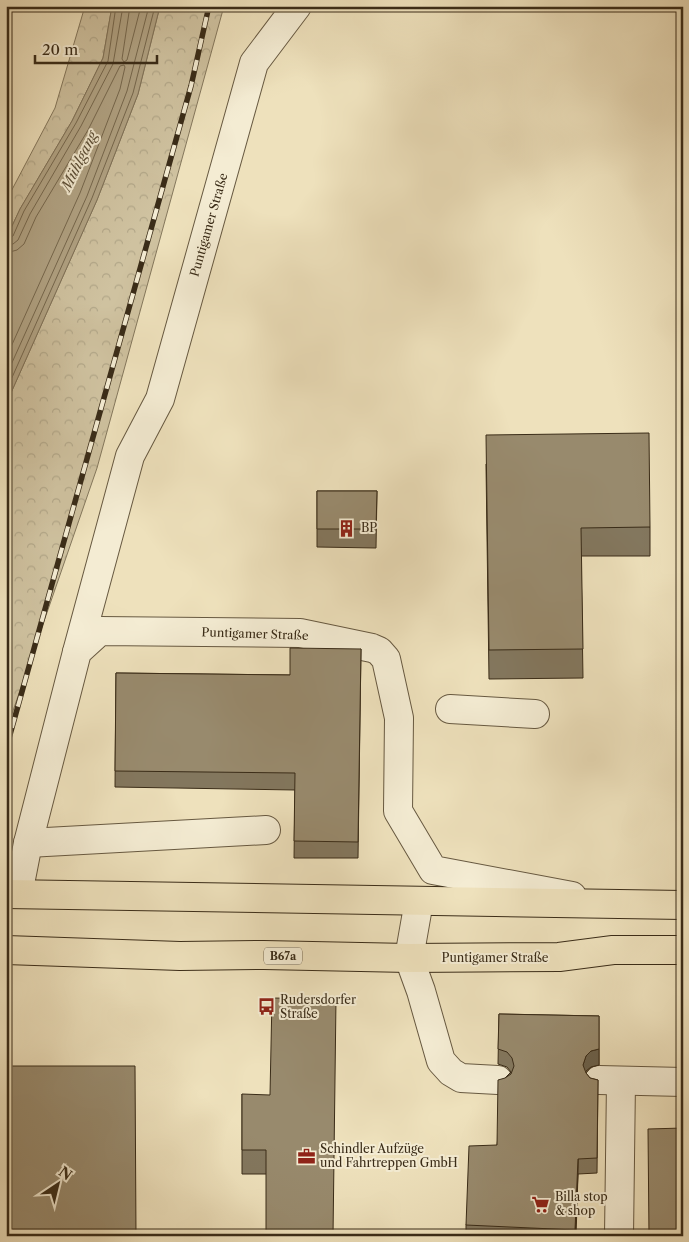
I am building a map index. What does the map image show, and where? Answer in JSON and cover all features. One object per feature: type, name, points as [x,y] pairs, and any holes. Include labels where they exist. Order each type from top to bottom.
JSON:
[{"type":"main road","name":"Puntigamer Straße","points":[[12,894],[683,905]]},
{"type":"main road","name":"Puntigamer Straße","points":[[6,950],[180,956],[264,955],[409,958],[559,957],[613,950],[683,950]]},
{"type":"lane","name":"Puntigamer Straße","points":[[12,894],[28,843],[130,456],[160,399],[254,63],[297,6]]},
{"type":"lane","name":"Puntigamer Straße","points":[[77,652],[100,631],[300,633],[372,648],[386,659],[399,718],[398,811],[433,870],[618,904]]},
{"type":"lane","points":[[450,709],[535,714]]},
{"type":"lane","points":[[28,843],[266,830]]},
{"type":"lane","points":[[419,901],[409,958],[421,991],[441,1062],[451,1072],[461,1078],[498,1080]]},
{"type":"lane","points":[[619,1236],[610,1080],[683,1082]]},
{"type":"green space","points":[[85,6],[112,6],[103,58],[72,121],[20,209],[6,239],[6,201],[55,108]]},
{"type":"green space","points":[[160,6],[224,6],[97,468],[6,731],[6,404],[97,200],[138,94]]},
{"type":"water","name":"Mühlgang","points":[[112,6],[160,6],[138,94],[97,200],[6,404],[6,239],[20,209],[72,121],[103,58]]},
{"type":"building","points":[[649,433],[650,527],[581,528],[583,649],[489,650],[486,435]]},
{"type":"building","points":[[317,491],[377,491],[376,529],[317,529]]},
{"type":"building","points":[[290,648],[361,649],[358,842],[294,841],[295,773],[115,771],[116,673],[290,675]]},
{"type":"building","points":[[272,998],[336,999],[333,1236],[266,1236],[266,1150],[242,1150],[242,1094],[270,1095]]},
{"type":"building","points":[[499,1014],[599,1016],[599,1049],[591,1051],[586,1056],[583,1065],[590,1078],[598,1080],[597,1158],[578,1159],[575,1230],[466,1225],[469,1146],[497,1145],[498,1080],[511,1074],[514,1066],[512,1058],[507,1052],[498,1049]]},
{"type":"building","points":[[6,1066],[135,1066],[136,1236],[6,1236]]},
{"type":"building","points":[[683,1128],[683,1236],[649,1236],[648,1129]]},
{"type":"railway","points":[[6,749],[191,86],[209,6]]},
{"type":"place","name":"BP","points":[[347,528]]},
{"type":"place","name":"Rudersdorfer Straße","points":[[266,1007]]},
{"type":"place","name":"Schindler Aufzüge und Fahrtreppen GmbH","points":[[306,1156]]},
{"type":"place","name":"Billa stop & shop","points":[[541,1204]]}]
